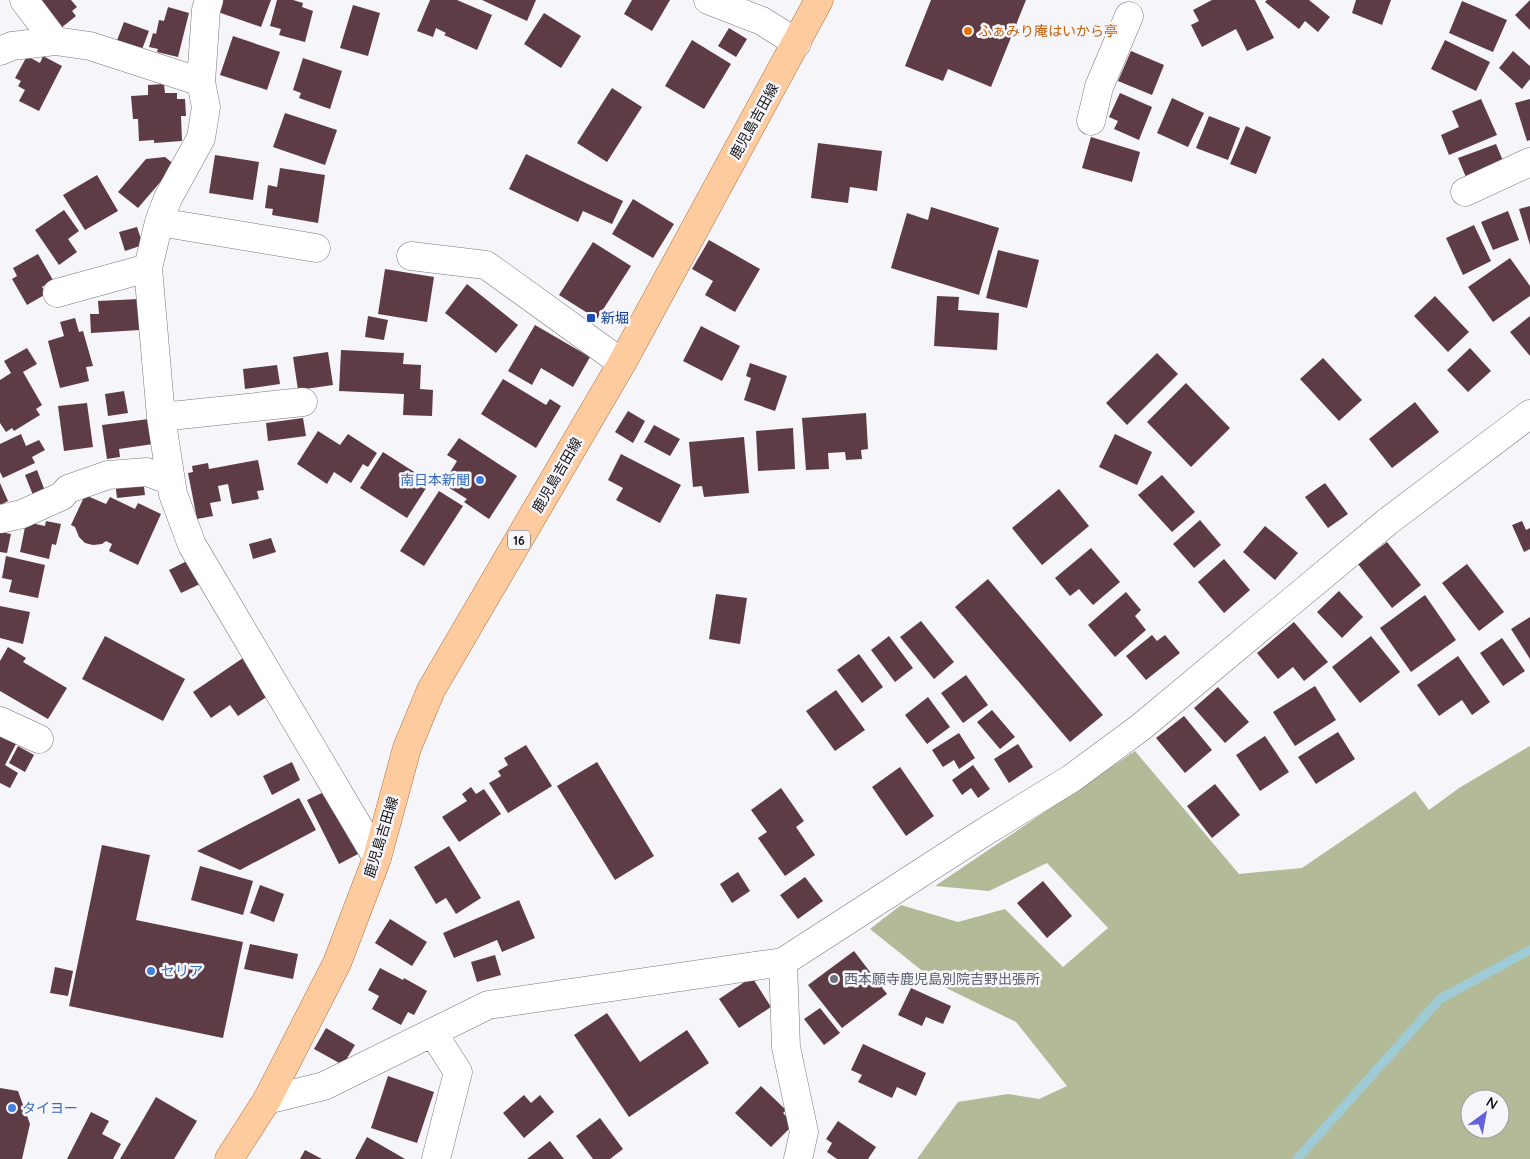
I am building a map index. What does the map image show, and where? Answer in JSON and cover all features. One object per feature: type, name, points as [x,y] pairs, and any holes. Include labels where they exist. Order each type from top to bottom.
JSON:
[{"type":"main road","name":"鹿児島吉田線","points":[[229,1159],[267,1100],[336,963],[377,858],[407,748],[431,690],[622,363],[819,0]]},
{"type":"main road","name":"鹿児島吉田線","points":[[248,1159],[267,1100]]},
{"type":"street","points":[[24,0],[55,42]]},
{"type":"street","points":[[209,0],[206,10],[200,82],[206,107],[201,138],[168,198],[159,222],[148,268],[161,418],[173,494],[192,545],[377,858]]},
{"type":"street","points":[[708,0],[762,21],[797,42]]},
{"type":"street","points":[[1091,120],[1099,87],[1129,16]]},
{"type":"street","points":[[0,51],[12,46],[55,42],[90,46],[200,82]]},
{"type":"street","points":[[1465,192],[1530,162]]},
{"type":"street","points":[[159,222],[316,248]]},
{"type":"street","points":[[411,256],[486,265],[622,363]]},
{"type":"street","points":[[57,293],[148,268]]},
{"type":"street","points":[[161,418],[303,402]]},
{"type":"street","points":[[267,1100],[324,1086],[488,1006],[782,962],[1072,778],[1141,727],[1387,522],[1530,414]]},
{"type":"street","points":[[0,519],[22,514],[62,496],[68,489],[108,475],[147,472],[171,481]]},
{"type":"street","points":[[0,721],[39,739]]},
{"type":"street","points":[[782,962],[786,1047],[804,1132],[798,1159]]},
{"type":"street","points":[[433,1033],[458,1072],[436,1159]]},
{"type":"green space","points":[[1530,746],[1530,1159],[917,1159],[958,1102],[1008,1094],[1039,1099],[1067,1086],[1016,1022],[940,985],[870,929],[901,905],[958,922],[1005,909],[1063,967],[1108,928],[1047,863],[989,891],[935,886],[1135,751],[1239,874],[1302,868],[1415,791],[1429,810],[1459,788]]},
{"type":"building","points":[[38,0],[71,0],[77,7],[72,11],[76,16],[61,28]]},
{"type":"building","points":[[219,0],[271,0],[261,27],[215,11]]},
{"type":"building","points":[[277,0],[293,0],[303,3],[302,7],[313,11],[305,42],[279,35],[281,29],[270,26]]},
{"type":"building","points":[[430,0],[457,0],[492,15],[477,50],[444,35],[446,33],[436,28],[433,37],[417,31]]},
{"type":"building","points":[[482,0],[536,0],[527,21]]},
{"type":"building","points":[[632,0],[670,0],[652,31],[624,14]]},
{"type":"building","points":[[931,0],[1026,0],[991,87],[948,69],[943,81],[905,66]]},
{"type":"building","points":[[1212,0],[1255,0],[1274,38],[1247,51],[1236,29],[1202,47],[1191,25],[1199,21],[1193,10]]},
{"type":"building","points":[[1267,0],[1309,0],[1330,17],[1318,32],[1305,21],[1299,29],[1265,2]]},
{"type":"building","points":[[1356,0],[1391,0],[1382,25],[1352,13]]},
{"type":"building","points":[[1530,0],[1530,30],[1515,15]]},
{"type":"building","points":[[1462,1],[1507,20],[1493,52],[1449,33]]},
{"type":"building","points":[[353,5],[380,13],[368,56],[340,48]]},
{"type":"building","points":[[168,7],[189,13],[178,57],[157,52],[158,49],[149,47],[153,33],[156,34],[159,20],[164,21]]},
{"type":"building","points":[[544,13],[581,36],[561,68],[524,44]]},
{"type":"building","points":[[124,22],[149,31],[141,52],[116,43]]},
{"type":"building","points":[[729,28],[747,39],[736,57],[718,46]]},
{"type":"building","points":[[233,36],[280,52],[267,90],[220,75]]},
{"type":"building","points":[[692,40],[731,64],[704,109],[665,86]]},
{"type":"building","points":[[1445,40],[1490,62],[1476,91],[1431,69]]},
{"type":"building","points":[[1131,51],[1164,65],[1152,95],[1118,81]]},
{"type":"building","points":[[1513,51],[1530,66],[1530,79],[1522,89],[1499,68]]},
{"type":"building","points":[[27,56],[40,63],[43,56],[62,66],[39,111],[19,101],[25,90],[18,86],[21,81],[15,78]]},
{"type":"building","points":[[303,58],[342,71],[330,109],[299,98],[301,93],[293,90]]},
{"type":"building","points":[[164,84],[165,93],[177,93],[177,99],[185,99],[186,116],[181,116],[182,141],[154,143],[154,140],[139,141],[138,119],[133,119],[131,96],[148,95],[148,85]]},
{"type":"building","points":[[612,88],[642,107],[607,162],[577,143]]},
{"type":"building","points":[[1120,93],[1152,107],[1139,140],[1114,129],[1118,121],[1109,117]]},
{"type":"building","points":[[1172,98],[1204,113],[1188,147],[1157,133]]},
{"type":"building","points":[[1481,99],[1497,135],[1449,155],[1441,135],[1459,127],[1452,111]]},
{"type":"building","points":[[1530,99],[1530,140],[1527,141],[1515,103]]},
{"type":"building","points":[[285,113],[337,130],[325,165],[273,147]]},
{"type":"building","points":[[1209,116],[1240,128],[1228,160],[1196,148]]},
{"type":"building","points":[[1246,126],[1271,137],[1256,174],[1230,164]]},
{"type":"building","points":[[1091,137],[1140,152],[1132,182],[1082,168]]},
{"type":"building","points":[[818,143],[882,151],[877,191],[850,187],[848,203],[811,198]]},
{"type":"building","points":[[1496,144],[1506,168],[1468,182],[1458,158]]},
{"type":"building","points":[[526,154],[623,201],[612,224],[583,211],[578,222],[509,189]]},
{"type":"building","points":[[215,155],[259,162],[253,200],[209,193]]},
{"type":"building","points":[[165,157],[175,165],[138,208],[118,192],[146,159]]},
{"type":"building","points":[[280,168],[325,175],[318,223],[272,215],[273,209],[265,208],[268,185],[277,187]]},
{"type":"building","points":[[97,175],[118,211],[85,230],[63,195]]},
{"type":"building","points":[[633,199],[674,224],[653,258],[612,234]]},
{"type":"building","points":[[1530,206],[1530,245],[1519,209]]},
{"type":"building","points":[[931,207],[999,228],[979,295],[891,268],[907,213],[928,220]]},
{"type":"building","points":[[64,210],[79,231],[68,239],[77,252],[59,265],[35,230]]},
{"type":"building","points":[[1508,211],[1519,240],[1493,250],[1481,222]]},
{"type":"building","points":[[1474,225],[1491,261],[1463,275],[1446,238]]},
{"type":"building","points":[[137,227],[143,245],[125,251],[119,232]]},
{"type":"building","points":[[709,240],[760,269],[735,312],[705,295],[713,281],[692,269]]},
{"type":"building","points":[[593,242],[631,266],[597,319],[559,295]]},
{"type":"building","points":[[998,250],[1039,260],[1027,308],[986,298]]},
{"type":"building","points":[[38,254],[53,280],[42,287],[46,294],[27,305],[12,279],[17,276],[13,268]]},
{"type":"building","points":[[1510,258],[1530,286],[1530,296],[1493,322],[1468,287]]},
{"type":"building","points":[[385,269],[434,277],[427,322],[378,314]]},
{"type":"building","points":[[467,284],[518,325],[496,353],[445,313]]},
{"type":"building","points":[[937,296],[959,297],[958,310],[999,313],[997,350],[934,346]]},
{"type":"building","points":[[1435,296],[1469,332],[1448,352],[1414,316]]},
{"type":"building","points":[[139,299],[140,330],[91,333],[90,314],[99,314],[98,301]]},
{"type":"building","points":[[368,316],[388,320],[384,340],[365,337]]},
{"type":"building","points":[[1530,316],[1530,356],[1510,332]]},
{"type":"building","points":[[75,318],[79,332],[83,331],[93,366],[86,367],[89,381],[60,388],[48,341],[64,336],[60,322]]},
{"type":"building","points":[[535,325],[590,357],[573,387],[541,368],[532,385],[508,371]]},
{"type":"building","points":[[701,326],[740,346],[722,381],[683,361]]},
{"type":"building","points":[[27,348],[37,364],[23,372],[42,405],[36,409],[40,415],[14,431],[12,428],[6,432],[0,423],[0,380],[11,373],[4,361]]},
{"type":"building","points":[[1470,348],[1491,371],[1468,392],[1447,370]]},
{"type":"building","points":[[341,350],[404,353],[403,364],[421,365],[420,389],[433,390],[432,416],[403,415],[404,394],[339,391]]},
{"type":"building","points":[[328,352],[333,385],[298,390],[293,357]]},
{"type":"building","points":[[1157,353],[1178,374],[1127,425],[1106,403]]},
{"type":"building","points":[[1323,358],[1362,400],[1339,421],[1300,379]]},
{"type":"building","points":[[750,363],[787,376],[775,411],[744,400],[751,378],[746,376]]},
{"type":"building","points":[[277,365],[280,384],[245,389],[243,369]]},
{"type":"building","points":[[503,379],[546,405],[550,399],[561,406],[536,448],[481,414]]},
{"type":"building","points":[[1186,383],[1230,428],[1191,467],[1147,422]]},
{"type":"building","points":[[124,391],[128,413],[108,416],[105,394]]},
{"type":"building","points":[[1415,402],[1439,432],[1392,468],[1369,439]]},
{"type":"building","points":[[87,403],[93,447],[64,451],[58,406]]},
{"type":"building","points":[[628,411],[645,421],[633,443],[615,432]]},
{"type":"building","points":[[866,413],[868,449],[861,450],[862,459],[846,460],[845,452],[828,453],[829,469],[806,470],[802,418]]},
{"type":"building","points":[[303,418],[306,436],[268,441],[266,423]]},
{"type":"building","points":[[149,419],[153,444],[119,449],[120,457],[107,459],[102,425]]},
{"type":"building","points":[[654,425],[680,439],[670,456],[644,442]]},
{"type":"building","points":[[793,428],[795,469],[758,471],[756,431]]},
{"type":"building","points":[[318,431],[340,445],[348,434],[377,453],[368,467],[363,464],[351,483],[334,472],[327,484],[297,464]]},
{"type":"building","points":[[21,434],[26,446],[39,440],[45,450],[32,457],[35,463],[3,478],[0,472],[0,444]]},
{"type":"building","points":[[1115,434],[1152,452],[1137,485],[1099,467]]},
{"type":"building","points":[[744,437],[749,493],[704,497],[702,486],[693,487],[689,442]]},
{"type":"building","name":"南日本新聞","points":[[459,438],[517,476],[489,519],[464,502],[467,499],[443,484],[457,461],[447,455]]},
{"type":"building","points":[[383,452],[430,482],[407,518],[360,488]]},
{"type":"building","points":[[621,454],[681,485],[660,523],[616,500],[623,488],[608,480]]},
{"type":"building","points":[[258,460],[264,490],[257,491],[259,499],[232,504],[228,484],[218,486],[221,501],[210,503],[213,516],[197,519],[188,473],[193,472],[192,466],[208,463],[209,469]]},
{"type":"building","points":[[37,470],[45,491],[33,495],[25,475]]},
{"type":"building","points":[[1162,475],[1195,512],[1172,532],[1138,495]]},
{"type":"building","points":[[143,479],[145,495],[117,498],[115,482]]},
{"type":"building","points":[[0,483],[8,501],[0,505]]},
{"type":"building","points":[[1325,483],[1348,514],[1328,528],[1305,497]]},
{"type":"building","points":[[1059,489],[1089,526],[1042,565],[1012,528]]},
{"type":"building","points":[[439,491],[463,506],[424,566],[400,551]]},
{"type":"building","points":[[85,495],[106,504],[110,497],[135,509],[138,503],[161,514],[138,565],[109,551],[112,544],[106,541],[102,544],[93,545],[85,543],[79,537],[75,527],[71,525]]},
{"type":"building","points":[[1200,520],[1221,545],[1194,568],[1173,544]]},
{"type":"building","points":[[46,521],[61,524],[56,545],[52,544],[49,559],[20,552],[26,522],[45,526]]},
{"type":"building","points":[[1522,521],[1526,530],[1530,528],[1530,549],[1524,552],[1512,525]]},
{"type":"building","points":[[1265,526],[1298,553],[1275,580],[1243,552]]},
{"type":"building","points":[[0,532],[11,534],[7,553],[0,552]]},
{"type":"building","points":[[271,538],[276,552],[253,559],[249,544]]},
{"type":"building","points":[[1387,542],[1421,585],[1392,608],[1358,564]]},
{"type":"building","points":[[1091,548],[1120,582],[1093,605],[1079,589],[1070,596],[1055,578]]},
{"type":"building","points":[[6,556],[45,565],[38,598],[9,592],[12,580],[2,578]]},
{"type":"building","points":[[1224,559],[1250,590],[1224,613],[1198,582]]},
{"type":"building","points":[[189,560],[200,584],[181,593],[169,570]]},
{"type":"building","points":[[1467,564],[1504,612],[1479,631],[1442,583]]},
{"type":"building","points":[[988,579],[1103,715],[1070,742],[955,607]]},
{"type":"building","points":[[1339,591],[1363,617],[1342,638],[1317,612]]},
{"type":"building","points":[[1126,592],[1141,610],[1135,616],[1146,630],[1115,657],[1088,625]]},
{"type":"building","points":[[716,594],[747,598],[740,644],[709,639]]},
{"type":"building","points":[[1425,595],[1456,640],[1411,672],[1380,628]]},
{"type":"building","points":[[0,606],[30,612],[23,644],[0,638]]},
{"type":"building","points":[[1530,617],[1530,659],[1511,629]]},
{"type":"building","points":[[921,621],[954,662],[934,679],[900,637]]},
{"type":"building","points":[[1294,622],[1328,662],[1304,681],[1293,667],[1278,679],[1257,653]]},
{"type":"building","points":[[1152,635],[1157,641],[1165,635],[1180,653],[1146,680],[1126,656]]},
{"type":"building","points":[[105,636],[185,679],[163,721],[82,679]]},
{"type":"building","points":[[889,636],[913,668],[895,682],[871,650]]},
{"type":"building","points":[[1371,636],[1400,672],[1360,703],[1332,667]]},
{"type":"building","points":[[1502,638],[1525,671],[1503,686],[1480,653]]},
{"type":"building","points":[[8,647],[26,658],[23,662],[67,688],[48,719],[0,691],[0,661]]},
{"type":"building","points":[[859,654],[883,687],[862,703],[837,670]]},
{"type":"building","points":[[1458,656],[1490,702],[1472,715],[1462,700],[1439,716],[1417,685]]},
{"type":"building","points":[[243,658],[268,696],[238,716],[230,705],[211,718],[193,692]]},
{"type":"building","points":[[966,675],[988,705],[963,723],[941,693]]},
{"type":"building","points":[[1315,686],[1336,720],[1295,746],[1273,712]]},
{"type":"building","points":[[1218,687],[1249,722],[1225,743],[1194,708]]},
{"type":"building","points":[[836,690],[865,730],[835,751],[806,711]]},
{"type":"building","points":[[928,697],[950,727],[927,744],[905,715]]},
{"type":"building","points":[[992,710],[1015,737],[1000,749],[977,722]]},
{"type":"building","points":[[1184,716],[1212,750],[1185,773],[1156,738]]},
{"type":"building","points":[[1338,732],[1355,759],[1316,784],[1298,757]]},
{"type":"building","points":[[959,733],[975,758],[959,769],[954,760],[943,767],[932,750]]},
{"type":"building","points":[[0,736],[16,744],[5,765],[18,773],[10,788],[0,783]]},
{"type":"building","points":[[1265,736],[1289,772],[1260,791],[1236,755]]},
{"type":"building","points":[[1018,744],[1033,767],[1009,783],[994,759]]},
{"type":"building","points":[[526,745],[552,786],[508,813],[489,783],[501,776],[498,771],[508,765],[504,758]]},
{"type":"building","points":[[18,746],[34,755],[25,772],[9,763]]},
{"type":"building","points":[[292,762],[300,780],[272,795],[263,776]]},
{"type":"building","points":[[597,762],[654,856],[615,880],[557,786]]},
{"type":"building","points":[[973,765],[990,789],[978,798],[971,788],[962,795],[952,780]]},
{"type":"building","points":[[900,767],[934,816],[906,836],[872,787]]},
{"type":"building","points":[[1215,784],[1240,815],[1212,838],[1187,806]]},
{"type":"building","points":[[471,787],[476,794],[484,789],[501,814],[459,842],[442,817],[467,801],[462,794]]},
{"type":"building","points":[[781,788],[804,821],[796,827],[815,855],[785,876],[758,838],[767,832],[751,810]]},
{"type":"building","points":[[326,791],[358,854],[339,864],[307,800]]},
{"type":"building","points":[[299,798],[316,830],[240,870],[197,851]]},
{"type":"building","points":[[102,845],[150,855],[136,920],[243,942],[223,1038],[69,1006]]},
{"type":"building","points":[[449,846],[481,898],[456,914],[446,898],[436,904],[414,867]]},
{"type":"building","points":[[200,866],[253,881],[243,915],[191,900]]},
{"type":"building","points":[[738,872],[750,891],[732,903],[720,884]]},
{"type":"building","points":[[805,877],[823,901],[798,919],[780,895]]},
{"type":"building","points":[[1043,881],[1072,916],[1047,938],[1017,903]]},
{"type":"building","points":[[260,885],[284,894],[274,922],[250,913]]},
{"type":"building","points":[[519,900],[535,938],[502,952],[497,940],[454,958],[443,933]]},
{"type":"building","points":[[390,919],[427,942],[412,966],[375,943]]},
{"type":"building","points":[[250,944],[298,954],[293,979],[244,969]]},
{"type":"building","points":[[854,951],[887,994],[842,1028],[808,985]]},
{"type":"building","points":[[495,955],[501,975],[477,982],[471,962]]},
{"type":"building","points":[[55,967],[73,971],[68,996],[50,993]]},
{"type":"building","points":[[380,968],[403,980],[404,978],[427,991],[414,1015],[408,1012],[401,1025],[372,1009],[379,996],[368,990]]},
{"type":"building","points":[[752,977],[771,1007],[739,1028],[719,999]]},
{"type":"building","points":[[911,988],[951,1006],[943,1024],[926,1017],[922,1026],[898,1015]]},
{"type":"building","points":[[820,1008],[840,1033],[824,1045],[804,1019]]},
{"type":"building","points":[[607,1013],[640,1062],[687,1030],[709,1063],[629,1117],[574,1035]]},
{"type":"building","points":[[326,1028],[355,1045],[343,1065],[314,1049]]},
{"type":"building","points":[[863,1044],[926,1073],[916,1096],[897,1087],[892,1098],[858,1082],[862,1075],[851,1070]]},
{"type":"building","points":[[388,1076],[434,1092],[417,1143],[371,1128]]},
{"type":"building","points":[[761,1086],[786,1110],[783,1113],[794,1124],[771,1147],[735,1113]]},
{"type":"building","name":"タイヨー","points":[[0,1088],[18,1091],[30,1124],[22,1159],[0,1159]]},
{"type":"building","points":[[524,1095],[531,1103],[540,1095],[554,1112],[524,1138],[503,1113]]},
{"type":"building","points":[[156,1097],[197,1121],[174,1159],[120,1159]]},
{"type":"building","points":[[91,1112],[109,1121],[102,1134],[121,1144],[113,1159],[67,1159]]},
{"type":"building","points":[[600,1118],[623,1149],[610,1159],[593,1159],[576,1136]]},
{"type":"building","points":[[838,1121],[876,1147],[868,1159],[837,1159],[827,1152],[832,1143],[826,1139]]},
{"type":"building","points":[[367,1137],[405,1159],[355,1159]]},
{"type":"building","points":[[550,1141],[564,1159],[527,1159]]},
{"type":"building","points":[[305,1150],[322,1159],[300,1159]]},
{"type":"waterway","points":[[1297,1159],[1440,999],[1530,950]]},
{"type":"place","name":"ふぁみり庵はいから亭","points":[[968,31]]},
{"type":"place","name":"新堀","points":[[591,318]]},
{"type":"place","name":"南日本新聞","points":[[480,480]]},
{"type":"place","name":"セリア","points":[[151,971]]},
{"type":"place","name":"西本願寺鹿児島別院吉野出張所","points":[[834,979]]},
{"type":"place","name":"タイヨー","points":[[12,1108]]}]
